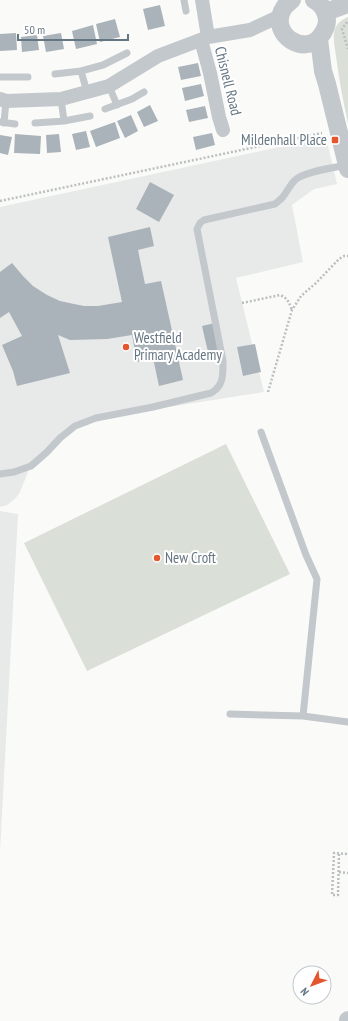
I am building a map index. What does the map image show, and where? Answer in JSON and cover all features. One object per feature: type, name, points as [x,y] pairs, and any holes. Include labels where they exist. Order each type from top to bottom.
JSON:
[{"type":"street","name":"Chisnell Road","points":[[202,0],[204,39],[219,117],[223,130]]},
{"type":"street","points":[[292,0],[285,6],[280,16],[280,26],[284,34],[293,42],[312,42],[325,31],[327,22],[320,6],[348,4]]},
{"type":"street","points":[[3,100],[61,99],[109,86],[158,56],[204,39],[250,30],[280,16]]},
{"type":"street","points":[[250,30],[284,34]]},
{"type":"street","points":[[312,42],[328,84],[348,167]]},
{"type":"lane","points":[[184,0],[186,12]]},
{"type":"lane","points":[[55,74],[81,71],[103,65],[127,53]]},
{"type":"lane","points":[[81,71],[86,92]]},
{"type":"lane","points":[[0,77],[28,77]]},
{"type":"lane","points":[[109,86],[117,105]]},
{"type":"lane","points":[[105,109],[132,99],[144,92]]},
{"type":"lane","points":[[61,99],[64,121]]},
{"type":"lane","points":[[3,100],[2,123],[15,124]]},
{"type":"lane","points":[[35,123],[64,121],[90,116]]},
{"type":"lane","points":[[0,474],[14,472],[31,466],[60,438],[75,426],[96,418],[166,404],[211,393],[217,390],[223,376],[223,361],[198,229],[200,223],[204,220],[275,204],[281,199],[297,178],[318,171],[348,167]]},
{"type":"lane","points":[[261,432],[306,555],[317,579],[303,716]]},
{"type":"lane","points":[[230,714],[303,716],[348,722]]},
{"type":"path","points":[[348,20],[342,29],[348,49]]},
{"type":"path","points":[[0,201],[338,130]]},
{"type":"path","points":[[268,392],[292,310],[301,296],[339,259],[344,256],[348,256]]},
{"type":"path","points":[[242,303],[280,295],[288,300],[292,310]]},
{"type":"path","points":[[339,854],[338,895],[332,895],[334,853],[348,854]]},
{"type":"path","points":[[338,872],[348,873]]},
{"type":"shaded area","points":[[348,17],[348,123],[340,82],[334,32],[337,25]]},
{"type":"shaded area","name":"Westfield Primary Academy","points":[[326,137],[337,184],[314,189],[292,205],[303,262],[236,278],[264,392],[80,421],[30,467],[20,492],[15,499],[7,505],[0,507],[0,207]]},
{"type":"shaded area","name":"New Croft","points":[[226,444],[290,574],[87,671],[24,543]]},
{"type":"shaded area","points":[[0,511],[18,514],[0,852]]},
{"type":"building","points":[[160,5],[165,26],[148,30],[143,9]]},
{"type":"building","points":[[115,19],[120,37],[100,42],[96,24]]},
{"type":"building","points":[[93,25],[97,44],[76,49],[72,31]]},
{"type":"building","points":[[16,33],[17,50],[0,51],[0,34]]},
{"type":"building","points":[[61,33],[64,49],[46,52],[43,36]]},
{"type":"building","points":[[37,35],[39,50],[22,52],[21,37]]},
{"type":"building","points":[[198,63],[201,76],[181,80],[178,67]]},
{"type":"building","points":[[201,84],[204,96],[185,101],[182,88]]},
{"type":"building","points":[[150,105],[158,121],[144,127],[137,112]]},
{"type":"building","points":[[205,106],[208,118],[189,122],[186,110]]},
{"type":"building","points":[[131,115],[138,131],[125,138],[117,121]]},
{"type":"building","points":[[115,122],[120,138],[96,147],[90,131]]},
{"type":"building","points":[[86,131],[90,147],[76,150],[72,134]]},
{"type":"building","points":[[212,133],[215,145],[196,150],[193,137]]},
{"type":"building","points":[[15,134],[41,136],[40,154],[14,153]]},
{"type":"building","points":[[59,134],[61,152],[47,153],[46,135]]},
{"type":"building","points":[[0,135],[12,137],[8,155],[0,153]]},
{"type":"building","points":[[150,182],[174,195],[159,222],[136,209]]},
{"type":"building","points":[[150,227],[154,246],[138,250],[145,284],[161,281],[183,380],[159,386],[153,358],[137,362],[132,335],[107,339],[70,340],[58,335],[70,373],[17,386],[13,371],[2,345],[22,336],[9,312],[0,318],[0,272],[12,263],[33,286],[60,301],[84,306],[98,306],[122,302],[108,237]]},
{"type":"building","points":[[215,323],[220,350],[208,352],[202,326]]},
{"type":"building","points":[[255,344],[261,372],[243,376],[237,347]]},
{"type":"place","name":"Mildenhall Place","points":[[335,140]]},
{"type":"place","name":"Westfield Primary Academy","points":[[126,347]]},
{"type":"place","name":"New Croft","points":[[157,558]]}]
